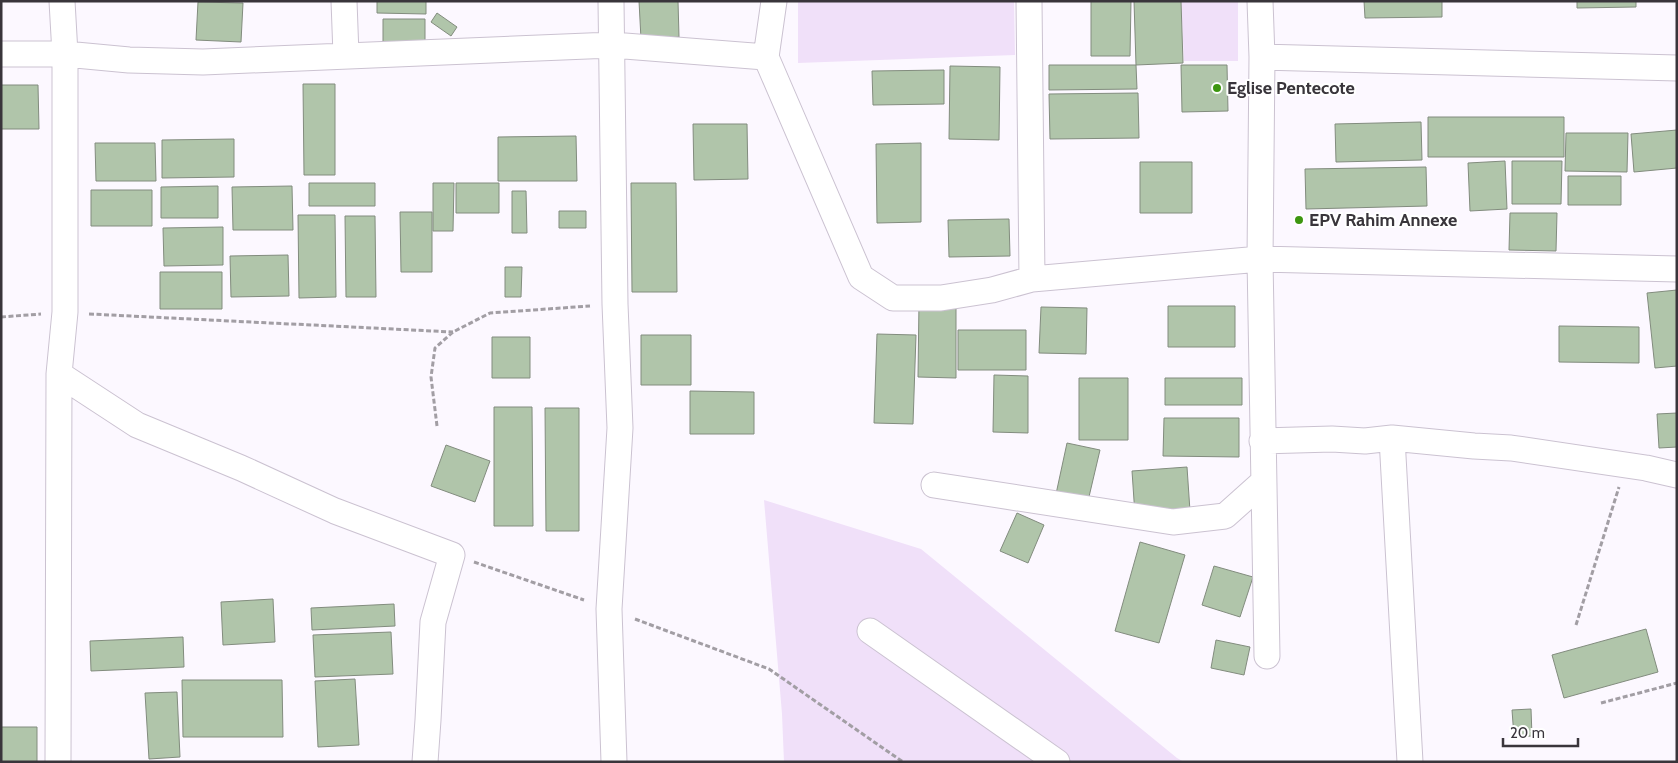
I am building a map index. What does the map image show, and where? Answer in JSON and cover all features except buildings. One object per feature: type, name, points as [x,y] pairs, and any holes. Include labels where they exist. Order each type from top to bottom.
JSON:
[{"type":"street","points":[[58,762],[59,374],[65,312],[65,54],[62,1]]},
{"type":"street","points":[[344,1],[346,55]]},
{"type":"street","points":[[611,1],[615,304],[620,428],[610,609],[614,762]]},
{"type":"street","points":[[774,1],[766,58],[861,277],[893,298],[941,298],[992,290],[1032,279],[1260,259],[1677,269]]},
{"type":"street","points":[[1029,1],[1032,279]]},
{"type":"street","points":[[1260,1],[1262,57],[1260,259],[1267,656]]},
{"type":"street","points":[[1,54],[65,54],[129,60],[203,62],[612,45],[766,58]]},
{"type":"street","points":[[1262,57],[1677,68]]},
{"type":"street","points":[[59,374],[136,425],[242,468],[335,511],[452,555],[433,622],[425,762]]},
{"type":"street","points":[[1262,441],[1392,438],[1511,448],[1626,465],[1677,475]]},
{"type":"street","points":[[1392,438],[1410,762]]},
{"type":"street","points":[[934,485],[1173,522],[1225,516],[1263,482]]},
{"type":"street","points":[[870,631],[1057,762]]},
{"type":"path","points":[[437,426],[431,377],[435,348],[453,332],[490,313],[615,304]]},
{"type":"path","points":[[1,316],[65,312],[453,332]]},
{"type":"path","points":[[1576,625],[1626,465]]},
{"type":"path","points":[[452,555],[610,609],[769,669],[903,762]]},
{"type":"path","points":[[1601,702],[1677,683]]},
{"type":"shaded area","points":[[798,1],[1014,1],[1015,55],[798,63]]},
{"type":"shaded area","points":[[1181,1],[1238,1],[1238,61],[1184,61]]},
{"type":"shaded area","points":[[764,500],[921,549],[1184,762],[784,762],[782,714]]},
{"type":"place","name":"Eglise Pentecote","points":[[1217,88]]},
{"type":"place","name":"EPV Rahim Annexe","points":[[1299,220]]}]
